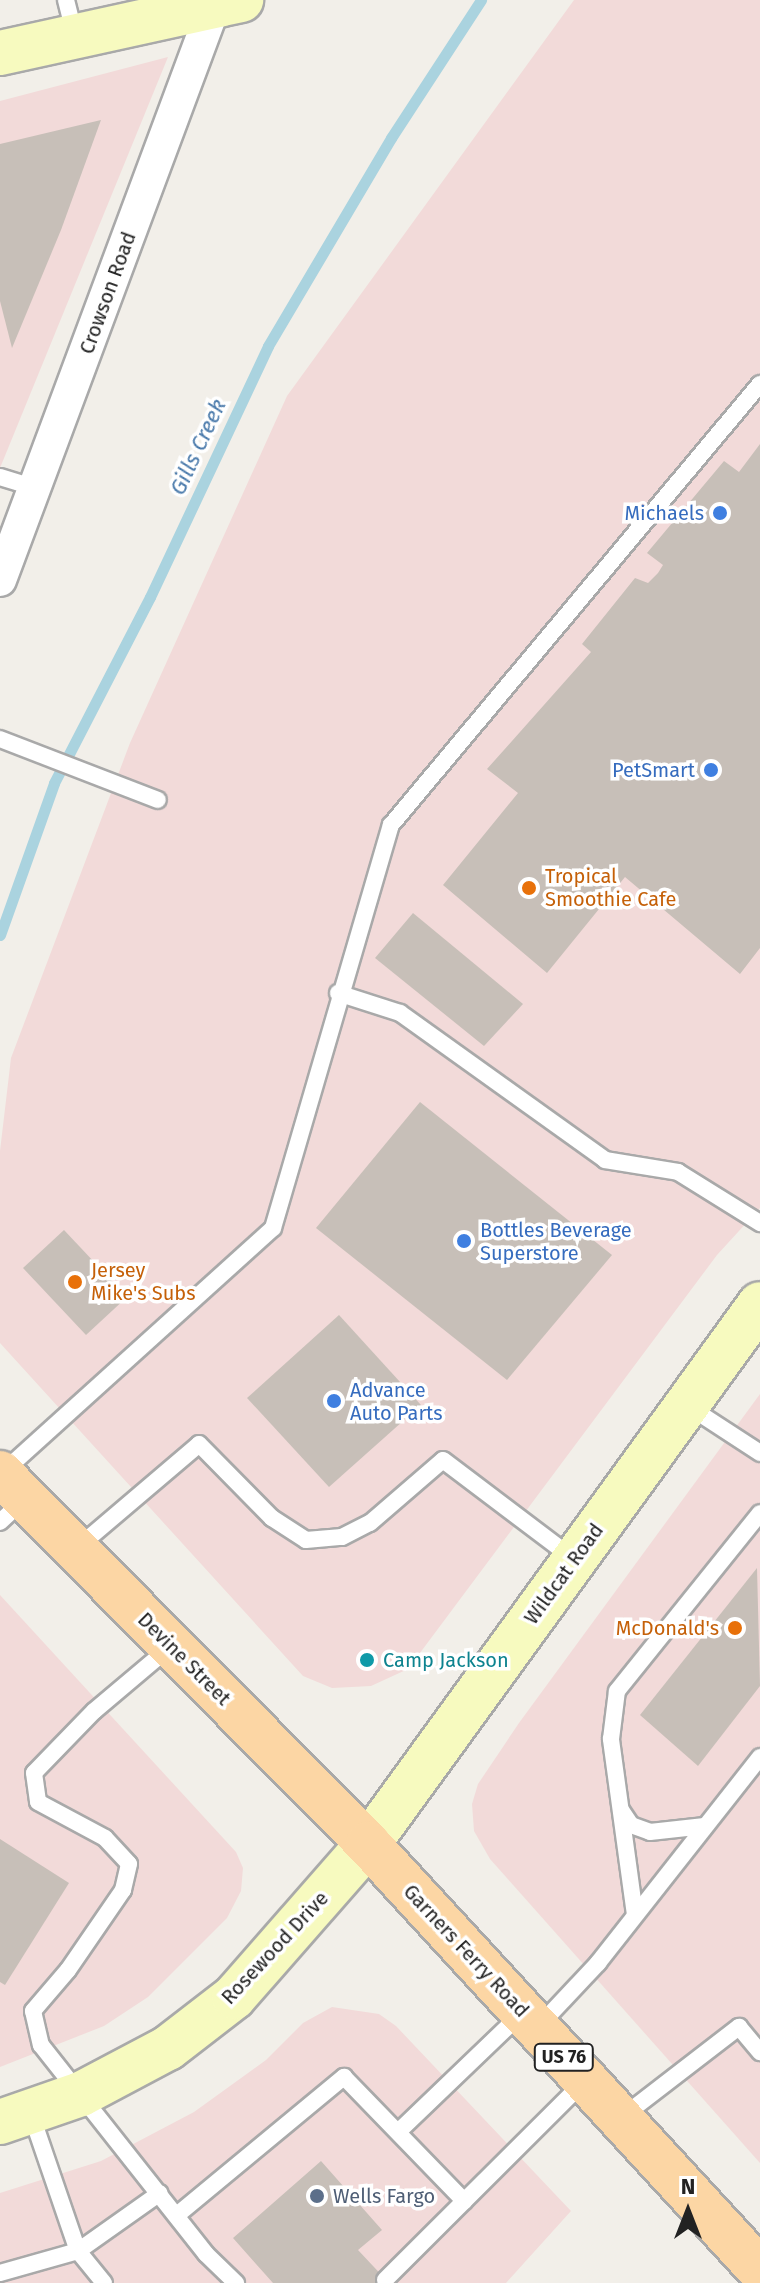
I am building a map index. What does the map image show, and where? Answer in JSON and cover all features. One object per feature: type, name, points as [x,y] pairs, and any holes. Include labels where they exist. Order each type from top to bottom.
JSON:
[{"type":"main road","points":[[0,53],[70,19],[228,3]]},
{"type":"main road","name":"Wildcat Road","points":[[368,1844],[760,1304]]},
{"type":"main road","name":"Devine Street","points":[[7,1492],[75,1549],[368,1844]]},
{"type":"main road","name":"Garners Ferry Road","points":[[368,1844],[585,2081],[755,2254]]},
{"type":"main road","name":"Rosewood Drive","points":[[15,2117],[81,2094],[168,2048],[234,1997],[368,1844]]},
{"type":"street","name":"Crowson Road","points":[[0,580],[228,3]]},
{"type":"lane","points":[[7,1492],[273,1228],[338,993],[391,825],[760,384]]},
{"type":"lane","points":[[0,477],[36,488]]},
{"type":"lane","points":[[0,739],[158,800]]},
{"type":"lane","points":[[338,993],[400,1013],[605,1160],[678,1172],[760,1223]]},
{"type":"lane","points":[[686,1405],[760,1453]]},
{"type":"lane","points":[[75,1549],[199,1444],[272,1518],[306,1540],[342,1537],[370,1523],[443,1460],[574,1559]]},
{"type":"lane","points":[[635,1915],[610,1716],[617,1691],[760,1513]]},
{"type":"lane","points":[[171,1646],[94,1711],[34,1773],[38,1802],[105,1838],[129,1864],[123,1890],[68,1970],[33,2011],[41,2045],[177,2215],[236,2283]]},
{"type":"lane","points":[[398,2132],[530,2020],[635,1915],[760,1757]]},
{"type":"lane","points":[[620,1808],[631,1825],[650,1832],[705,1826]]},
{"type":"lane","points":[[620,2118],[739,2027],[760,2052]]},
{"type":"lane","points":[[177,2215],[344,2077],[464,2201]]},
{"type":"lane","points":[[385,2280],[585,2081]]},
{"type":"lane","points":[[15,2117],[78,2251],[104,2283]]},
{"type":"lane","points":[[0,2273],[78,2251],[160,2193]]},
{"type":"shaded area","points":[[574,0],[760,0],[760,1208],[717,1255],[408,1669],[371,1686],[332,1688],[303,1676],[0,1343],[0,1151],[11,1058],[130,743],[287,396]]},
{"type":"shaded area","points":[[168,57],[0,468],[0,101]]},
{"type":"shaded area","points":[[760,1394],[760,2163],[490,1859],[474,1831],[472,1804],[478,1784],[519,1723]]},
{"type":"shaded area","points":[[0,1595],[236,1852],[243,1868],[241,1891],[227,1918],[148,1997],[104,2026],[0,2067]]},
{"type":"shaded area","points":[[332,2007],[379,2014],[396,2026],[571,2211],[506,2283],[0,2283],[0,2193],[101,2161],[194,2112],[266,2060],[303,2023]]},
{"type":"building","points":[[101,120],[61,230],[12,348],[0,301],[0,144]]},
{"type":"building","points":[[760,444],[760,948],[740,974],[625,877],[547,973],[443,885],[518,793],[487,769],[591,652],[582,644],[635,578],[648,583],[658,573],[663,565],[647,553],[724,461],[739,472]]},
{"type":"building","points":[[413,913],[523,1004],[484,1046],[375,958]]},
{"type":"building","name":"Bottles Beverage Superstore","points":[[420,1102],[612,1255],[507,1380],[316,1228]]},
{"type":"building","name":"Jersey Mike's Subs","points":[[64,1230],[127,1297],[86,1335],[23,1268]]},
{"type":"building","name":"Advance Auto Parts","points":[[339,1315],[421,1405],[329,1487],[247,1398]]},
{"type":"building","name":"McDonald's","points":[[757,1568],[760,1686],[698,1766],[640,1715]]},
{"type":"building","points":[[0,1839],[69,1883],[5,1985],[0,1982]]},
{"type":"building","name":"Wells Fargo","points":[[321,2161],[382,2230],[358,2250],[389,2283],[273,2283],[233,2238]]},
{"type":"waterway","name":"Gills Creek","points":[[0,935],[54,783],[150,597],[268,346],[391,138],[481,0]]},
{"type":"place","name":"Michaels","points":[[720,513]]},
{"type":"place","name":"PetSmart","points":[[711,770]]},
{"type":"place","name":"Tropical Smoothie Cafe","points":[[529,888]]},
{"type":"place","name":"Bottles Beverage Superstore","points":[[464,1241]]},
{"type":"place","name":"Jersey Mike's Subs","points":[[75,1282]]},
{"type":"place","name":"Advance Auto Parts","points":[[334,1401]]},
{"type":"place","name":"McDonald's","points":[[735,1628]]},
{"type":"place","name":"Camp Jackson","points":[[367,1660]]},
{"type":"place","name":"Wells Fargo","points":[[317,2196]]}]
